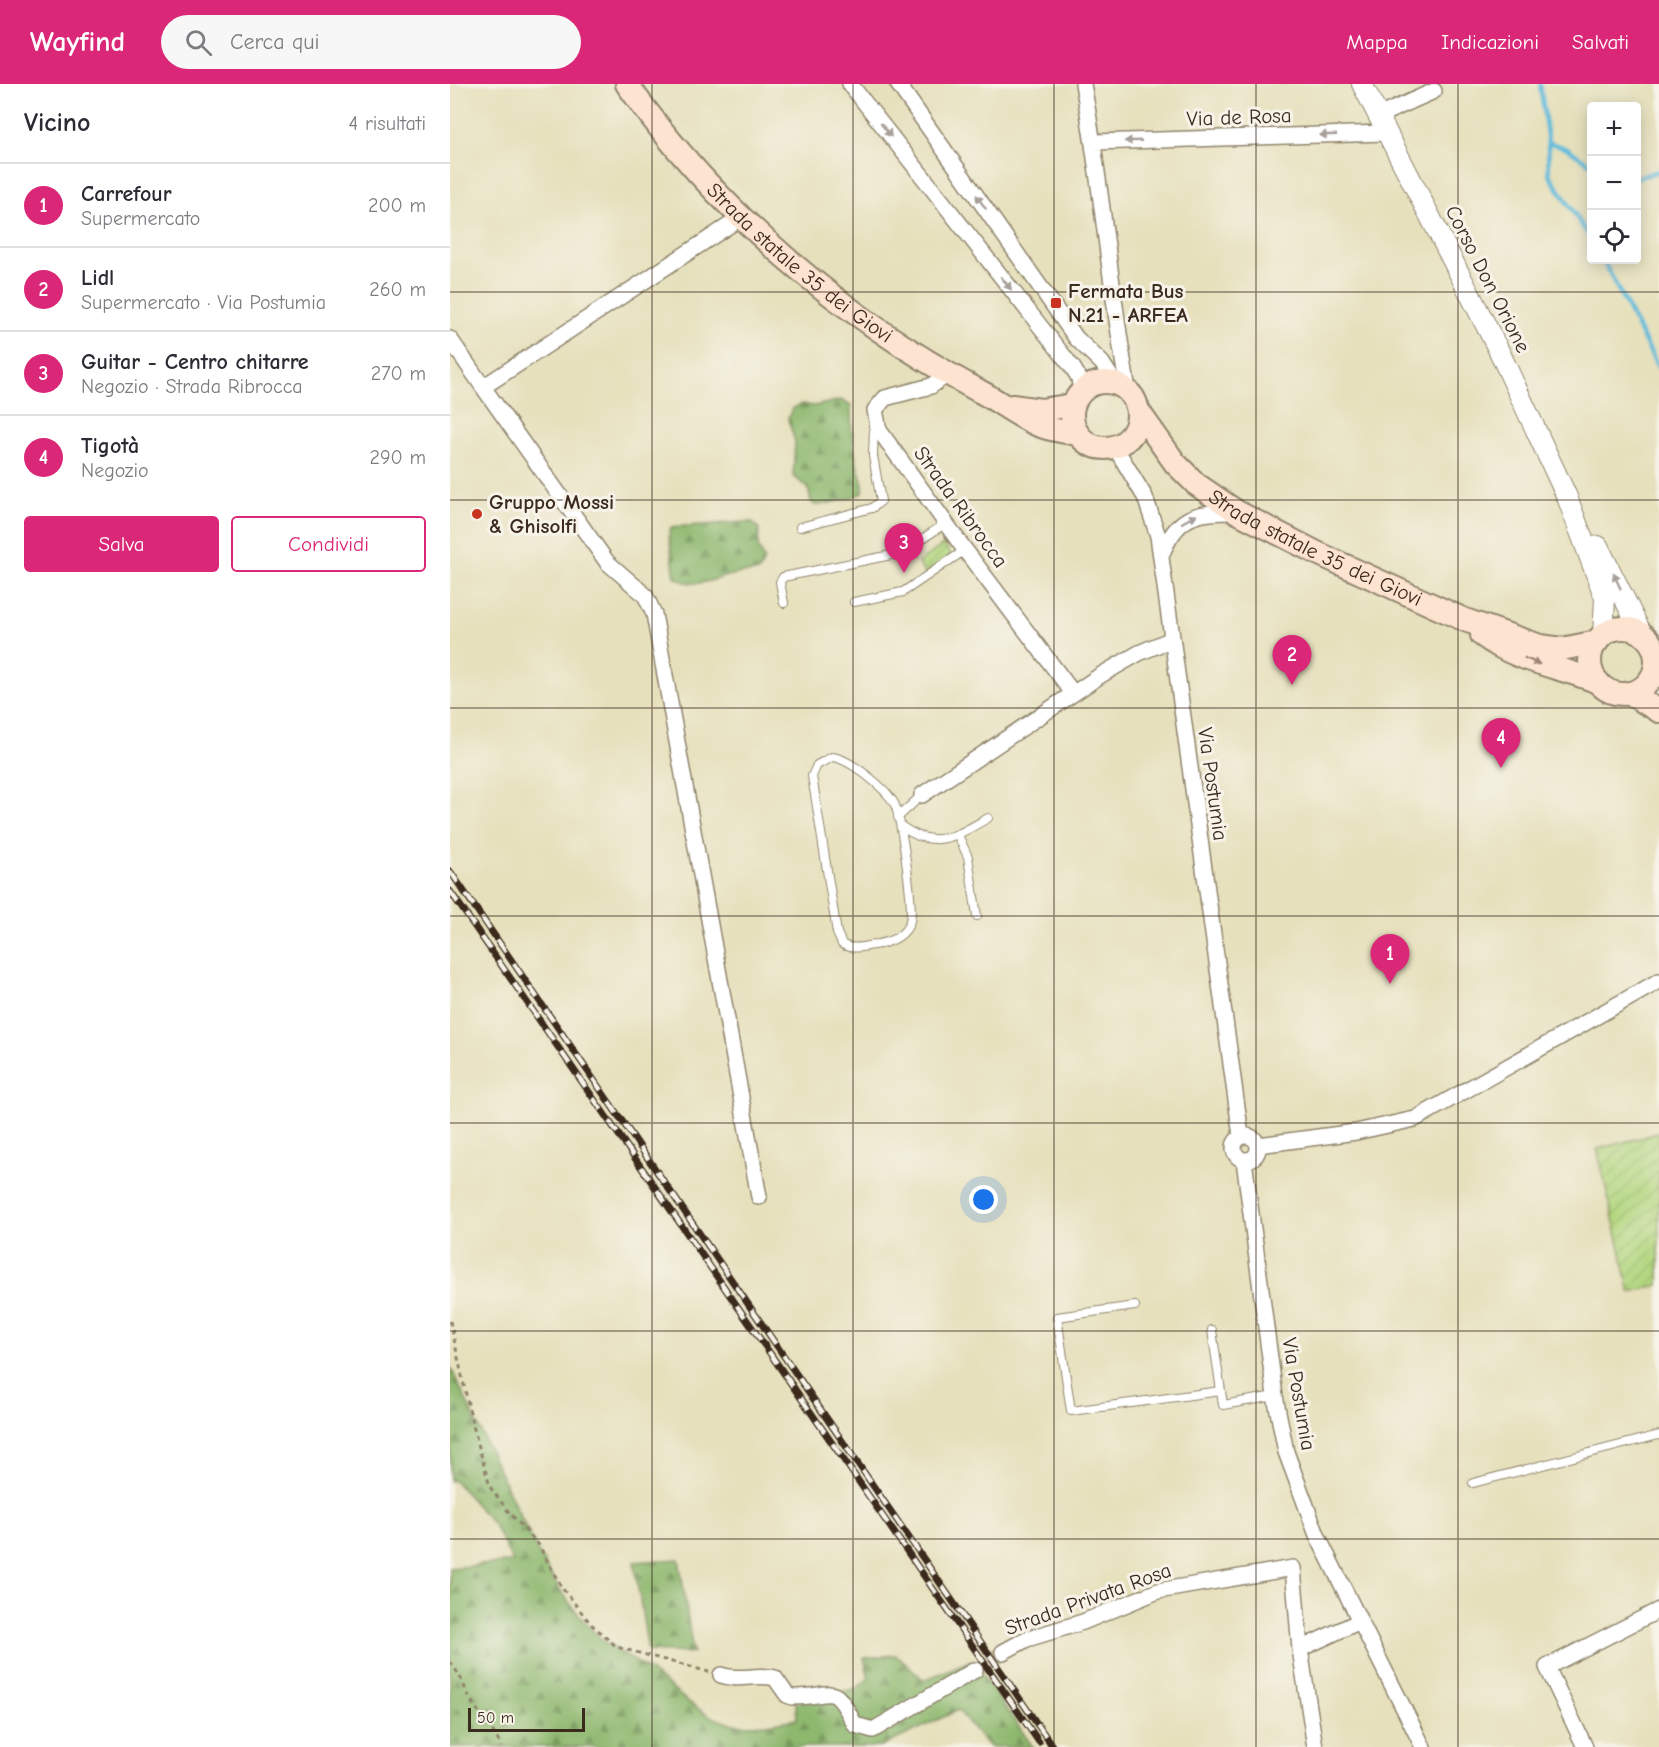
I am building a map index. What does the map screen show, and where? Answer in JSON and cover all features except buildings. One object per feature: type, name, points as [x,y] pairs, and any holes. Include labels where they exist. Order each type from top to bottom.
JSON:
[{"type":"main road","name":"Strada statale 35 dei Giovi","points":[[627,84],[670,138],[742,217],[827,292],[880,331],[948,374],[1040,425],[1078,434]]},
{"type":"main road","points":[[1097,383],[1121,387],[1138,412],[1133,434],[1119,445],[1094,447],[1078,434],[1073,425],[1077,398],[1097,383]]},
{"type":"main road","name":"Strada statale 35 dei Giovi","points":[[1005,405],[1041,410],[1077,398]]},
{"type":"main road","name":"Strada statale 35 dei Giovi","points":[[1138,412],[1175,463],[1196,484],[1237,512],[1317,554],[1465,621],[1550,650],[1600,639]]},
{"type":"main road","name":"Strada statale 35 dei Giovi","points":[[1119,445],[1175,463]]},
{"type":"main road","name":"Strada statale 35 dei Giovi","points":[[1465,621],[1503,648],[1528,660],[1598,682]]},
{"type":"main road","points":[[1618,628],[1627,628],[1642,634],[1653,647],[1658,667],[1650,680],[1637,690],[1629,693],[1612,692],[1598,682],[1591,666],[1591,658],[1600,639],[1618,628]]},
{"type":"main road","points":[[1629,693],[1659,711]]},
{"type":"street","points":[[850,84],[1073,368],[1079,378],[1077,398]]},
{"type":"street","points":[[898,84],[1076,338],[1102,363],[1121,387]]},
{"type":"street","points":[[1083,84],[1094,142],[1119,336],[1121,387]]},
{"type":"street","name":"Corso Don Orione","points":[[1362,84],[1498,351],[1568,497],[1613,573],[1642,634]]},
{"type":"street","points":[[1382,125],[1434,91]]},
{"type":"street","name":"Via de Rosa","points":[[1094,142],[1382,125]]},
{"type":"street","points":[[483,387],[742,217]]},
{"type":"street","points":[[1102,363],[1113,357],[1119,336]]},
{"type":"street","points":[[450,339],[608,562],[645,595],[654,614],[759,1197]]},
{"type":"street","points":[[875,420],[875,410],[885,398],[931,386],[948,374]]},
{"type":"street","name":"Strada Ribrocca","points":[[875,420],[879,430],[964,550],[1073,693]]},
{"type":"street","name":"Via Postumia","points":[[1119,445],[1145,497],[1161,556],[1240,1136]]},
{"type":"street","name":"Corso Don Orione","points":[[1568,497],[1605,598],[1600,639]]},
{"type":"street","points":[[1161,556],[1169,536],[1178,525],[1191,516],[1211,512],[1237,512]]},
{"type":"street","points":[[922,795],[1073,693],[1139,653],[1172,639]]},
{"type":"street","points":[[1258,1145],[1356,1132],[1415,1119],[1659,981]]},
{"type":"street","points":[[1240,1136],[1251,1137],[1258,1145],[1255,1156],[1244,1160],[1237,1157],[1233,1150],[1240,1136]]},
{"type":"street","name":"Via Postumia","points":[[1244,1160],[1275,1396],[1286,1452],[1317,1535],[1423,1747]]},
{"type":"street","name":"Strada Privata Rosa","points":[[1003,1652],[1027,1639],[1083,1622],[1158,1591],[1293,1568],[1300,1649]]},
{"type":"street","points":[[1585,1747],[1547,1667],[1659,1610]]},
{"type":"street","points":[[1316,1747],[1300,1649],[1360,1621]]},
{"type":"street","points":[[721,1675],[738,1680],[766,1676],[775,1678],[787,1695],[792,1697],[828,1694],[837,1696],[845,1703],[855,1725],[873,1730],[975,1670]]},
{"type":"lane","points":[[800,527],[872,508],[881,501],[873,456],[875,420]]},
{"type":"lane","points":[[784,603],[780,582],[783,577],[901,553],[946,523]]},
{"type":"lane","points":[[854,602],[903,592],[964,550]]},
{"type":"lane","points":[[832,757],[841,757],[876,783],[894,803],[898,817],[901,826],[910,920],[906,929],[894,940],[871,945],[845,946],[837,933],[812,770],[832,757]]},
{"type":"lane","points":[[898,817],[922,795]]},
{"type":"lane","points":[[901,826],[914,835],[939,840],[958,835],[988,818]]},
{"type":"lane","points":[[958,835],[968,857],[977,916]]},
{"type":"lane","points":[[1135,1306],[1057,1317],[1071,1411],[1221,1391]]},
{"type":"lane","points":[[1212,1330],[1223,1405],[1275,1396]]},
{"type":"lane","points":[[1473,1483],[1659,1435]]},
{"type":"path","points":[[450,1321],[490,1487],[538,1544],[562,1588],[592,1625],[617,1647],[721,1675]]},
{"type":"path","points":[[450,1662],[459,1672],[477,1710],[492,1729],[501,1747]]},
{"type":"green space","points":[[841,400],[851,406],[853,442],[863,492],[840,501],[815,505],[811,502],[808,488],[793,476],[795,442],[788,419],[792,409],[801,404],[814,406]]},
{"type":"green space","points":[[752,522],[759,529],[758,547],[764,559],[760,570],[699,583],[682,581],[675,577],[669,535],[671,527]]},
{"type":"green space","points":[[944,544],[951,555],[925,574],[918,563]]},
{"type":"green space","points":[[1659,1133],[1659,1285],[1630,1292],[1597,1149]]},
{"type":"green space","points":[[450,1366],[546,1567],[568,1602],[602,1639],[644,1667],[702,1711],[716,1719],[749,1725],[797,1719],[796,1703],[857,1688],[869,1678],[864,1658],[896,1655],[924,1680],[972,1660],[1033,1747],[989,1747],[958,1710],[881,1747],[450,1747],[450,1568],[513,1562],[493,1524],[454,1480],[450,1481]]},
{"type":"green space","points":[[679,1559],[693,1653],[648,1651],[634,1562]]},
{"type":"waterway","points":[[1540,84],[1548,142],[1549,174],[1587,233]]},
{"type":"waterway","points":[[1548,142],[1568,149],[1587,162]]},
{"type":"waterway","points":[[1641,176],[1659,171]]},
{"type":"waterway","points":[[1605,264],[1659,369]]},
{"type":"tunnel","points":[[975,1670],[1003,1652]]},
{"type":"railway","points":[[450,871],[1053,1747]]},
{"type":"railway","points":[[450,891],[1039,1742]]},
{"type":"place","name":"Fermata Bus N.21 - ARFEA","points":[[1056,303]]},
{"type":"place","name":"Gruppo Mossi & Ghisolfi","points":[[477,514]]},
{"type":"place","name":"Guitar - Centro chitarre","points":[[904,573]]},
{"type":"place","name":"Lidl","points":[[1292,685]]},
{"type":"place","name":"Tigotà","points":[[1501,768]]},
{"type":"place","name":"Carrefour","points":[[1390,984]]}]
